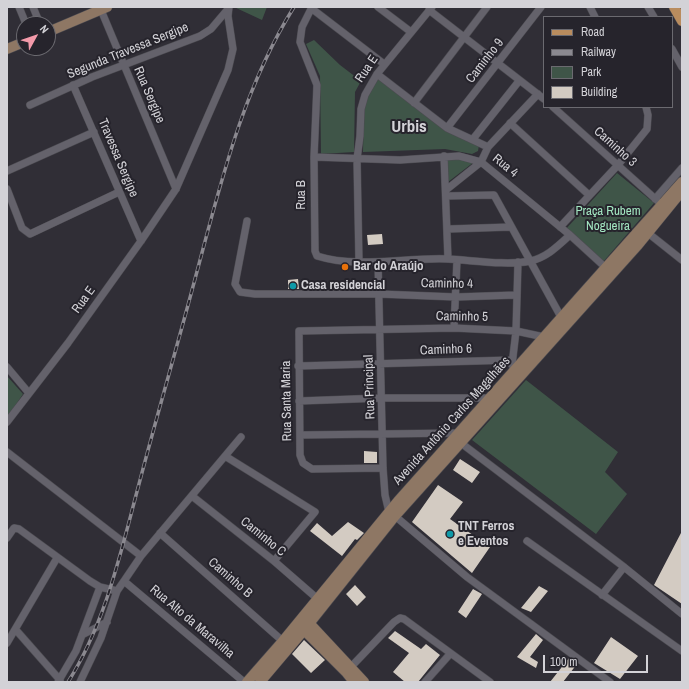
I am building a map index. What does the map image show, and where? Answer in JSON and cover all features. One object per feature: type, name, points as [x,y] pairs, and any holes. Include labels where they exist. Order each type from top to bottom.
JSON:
[{"type":"main road","points":[[674,7],[682,21]]},
{"type":"main road","points":[[56,28],[99,9]]},
{"type":"main road","name":"Avenida Antônio Carlos Magalhães","points":[[260,682],[286,644],[392,514],[609,270],[658,202],[682,182]]},
{"type":"main road","name":"Avenida Antônio Carlos Magalhães","points":[[392,514],[399,500],[458,438],[490,398],[544,337],[609,270],[648,233],[682,191]]},
{"type":"main road","name":"Avenida Antônio Carlos Magalhães","points":[[246,682],[307,626],[321,602]]},
{"type":"main road","points":[[307,626],[349,669],[364,682]]},
{"type":"main road","points":[[349,669],[354,682]]},
{"type":"street","points":[[378,7],[411,32]]},
{"type":"street","points":[[414,103],[487,7]]},
{"type":"street","name":"Caminho 9","points":[[447,128],[541,7]]},
{"type":"street","points":[[590,7],[595,16]]},
{"type":"street","points":[[648,7],[653,16]]},
{"type":"street","name":"Rua E","points":[[7,422],[28,392],[68,343],[141,241],[176,189],[228,70],[233,50],[228,8]]},
{"type":"street","name":"Segunda Travessa Sergipe","points":[[30,105],[73,85],[206,33],[228,8]]},
{"type":"street","points":[[311,8],[384,64]]},
{"type":"street","name":"Rua B","points":[[311,8],[299,35],[300,42],[317,85],[314,157],[316,254],[319,257],[359,262],[378,262],[403,259],[448,259]]},
{"type":"street","name":"Rua Sergipe","points":[[99,9],[176,189]]},
{"type":"street","points":[[430,9],[464,38],[541,97],[510,123],[488,147],[481,162],[446,193]]},
{"type":"street","name":"Rua E","points":[[359,262],[357,159],[363,102],[369,85],[384,64],[430,9]]},
{"type":"street","points":[[673,51],[682,67]]},
{"type":"street","points":[[377,74],[447,128],[488,147]]},
{"type":"street","points":[[473,139],[519,81]]},
{"type":"street","name":"Travessa Sergipe","points":[[73,85],[141,241]]},
{"type":"street","name":"Caminho 3","points":[[554,108],[618,164],[658,202]]},
{"type":"street","points":[[560,227],[618,164],[647,129],[648,115],[646,108]]},
{"type":"street","points":[[510,123],[589,195]]},
{"type":"street","points":[[7,171],[94,132]]},
{"type":"street","points":[[444,156],[448,259],[518,262],[530,261],[550,252],[570,235]]},
{"type":"street","name":"Rua 4","points":[[314,157],[400,160],[459,156],[481,162],[570,235],[609,270]]},
{"type":"street","points":[[658,202],[682,168]]},
{"type":"street","points":[[7,189],[22,228],[30,234],[119,192]]},
{"type":"street","points":[[446,193],[494,195],[562,317]]},
{"type":"street","name":"Caminho 4","points":[[247,221],[236,276],[235,284],[238,291],[255,294],[310,295],[378,294],[456,297],[516,295]]},
{"type":"street","points":[[448,229],[511,227]]},
{"type":"street","points":[[648,233],[682,260]]},
{"type":"street","points":[[454,328],[457,260]]},
{"type":"street","name":"Rua Principal","points":[[378,262],[383,468],[385,494],[392,514]]},
{"type":"street","points":[[512,373],[512,360],[516,331],[518,262]]},
{"type":"street","name":"Caminho 5","points":[[299,331],[454,328],[516,331],[544,337]]},
{"type":"street","name":"Rua Santa Maria","points":[[299,331],[298,366],[300,401],[300,455],[303,463],[308,468],[383,468]]},
{"type":"street","name":"Caminho 6","points":[[381,365],[512,360]]},
{"type":"street","points":[[298,366],[381,365]]},
{"type":"street","points":[[7,367],[28,392]]},
{"type":"street","points":[[300,401],[382,398],[490,398]]},
{"type":"street","points":[[300,435],[383,434],[458,438],[682,614]]},
{"type":"street","points":[[80,682],[107,622],[117,591],[124,580],[141,556],[241,437]]},
{"type":"street","points":[[7,452],[141,556]]},
{"type":"street","points":[[225,456],[315,512],[274,560]]},
{"type":"street","points":[[385,494],[399,500]]},
{"type":"street","name":"Caminho C","points":[[192,496],[274,560],[321,602]]},
{"type":"street","points":[[392,514],[467,577],[610,682]]},
{"type":"street","points":[[7,538],[12,530],[17,528],[57,558],[100,587],[117,591]]},
{"type":"street","name":"Caminho B","points":[[160,533],[286,644]]},
{"type":"street","points":[[527,541],[682,651]]},
{"type":"street","points":[[7,643],[57,558]]},
{"type":"street","points":[[602,595],[624,567]]},
{"type":"street","name":"Rua Alto da Maravilha","points":[[124,580],[246,682]]},
{"type":"street","points":[[16,630],[59,681],[72,660],[100,587]]},
{"type":"street","points":[[349,669],[394,622],[400,618],[404,619],[490,682]]},
{"type":"street","points":[[82,635],[107,622]]},
{"type":"street","points":[[425,682],[450,654]]},
{"type":"green space","points":[[234,7],[267,7],[262,20]]},
{"type":"green space","points":[[314,40],[340,65],[361,81],[355,92],[354,152],[321,154],[320,76],[306,44]]},
{"type":"green space","points":[[377,78],[444,128],[479,145],[478,151],[472,154],[445,149],[363,152],[364,99]]},
{"type":"green space","points":[[447,154],[474,162],[448,182]]},
{"type":"green space","name":"Praça Rubem Nogueira","points":[[617,173],[654,203],[603,262],[565,230]]},
{"type":"green space","points":[[7,376],[23,394],[7,418]]},
{"type":"green space","points":[[526,380],[618,452],[605,472],[627,494],[596,534],[472,440]]},
{"type":"building","points":[[382,234],[383,244],[368,245],[367,235]]},
{"type":"building","name":"Casa residencial","points":[[298,279],[299,289],[288,289],[288,280]]},
{"type":"building","points":[[364,451],[377,452],[377,463],[364,463]]},
{"type":"building","points":[[460,459],[480,472],[472,483],[453,470]]},
{"type":"building","name":"TNT Ferros e Eventos","points":[[438,485],[463,502],[450,519],[490,547],[472,573],[412,522]]},
{"type":"building","points":[[348,522],[364,533],[357,540],[355,539],[342,556],[310,531],[317,523],[332,536]]},
{"type":"building","points":[[682,531],[682,604],[654,585]]},
{"type":"building","points":[[355,585],[366,597],[357,606],[346,594]]},
{"type":"building","points":[[539,586],[548,591],[531,612],[521,608]]},
{"type":"building","points":[[473,589],[482,594],[466,618],[458,612]]},
{"type":"building","points":[[395,631],[421,649],[426,644],[440,655],[418,682],[405,682],[393,672],[409,653],[388,638]]},
{"type":"building","points":[[536,634],[543,640],[530,657],[538,662],[536,668],[517,657]]},
{"type":"building","points":[[611,637],[638,656],[620,679],[594,663]]},
{"type":"building","points":[[304,640],[325,660],[311,673],[292,654]]},
{"type":"building","points":[[569,658],[577,664],[563,682],[550,682]]},
{"type":"railway","points":[[68,682],[93,635],[119,560],[234,139],[260,71],[294,7]]},
{"type":"place","name":"Bar do Araújo","points":[[345,267]]},
{"type":"place","name":"Casa residencial","points":[[293,286]]},
{"type":"place","name":"TNT Ferros e Eventos","points":[[450,534]]},
{"type":"district","name":"Urbis","points":[[409,127]]}]
